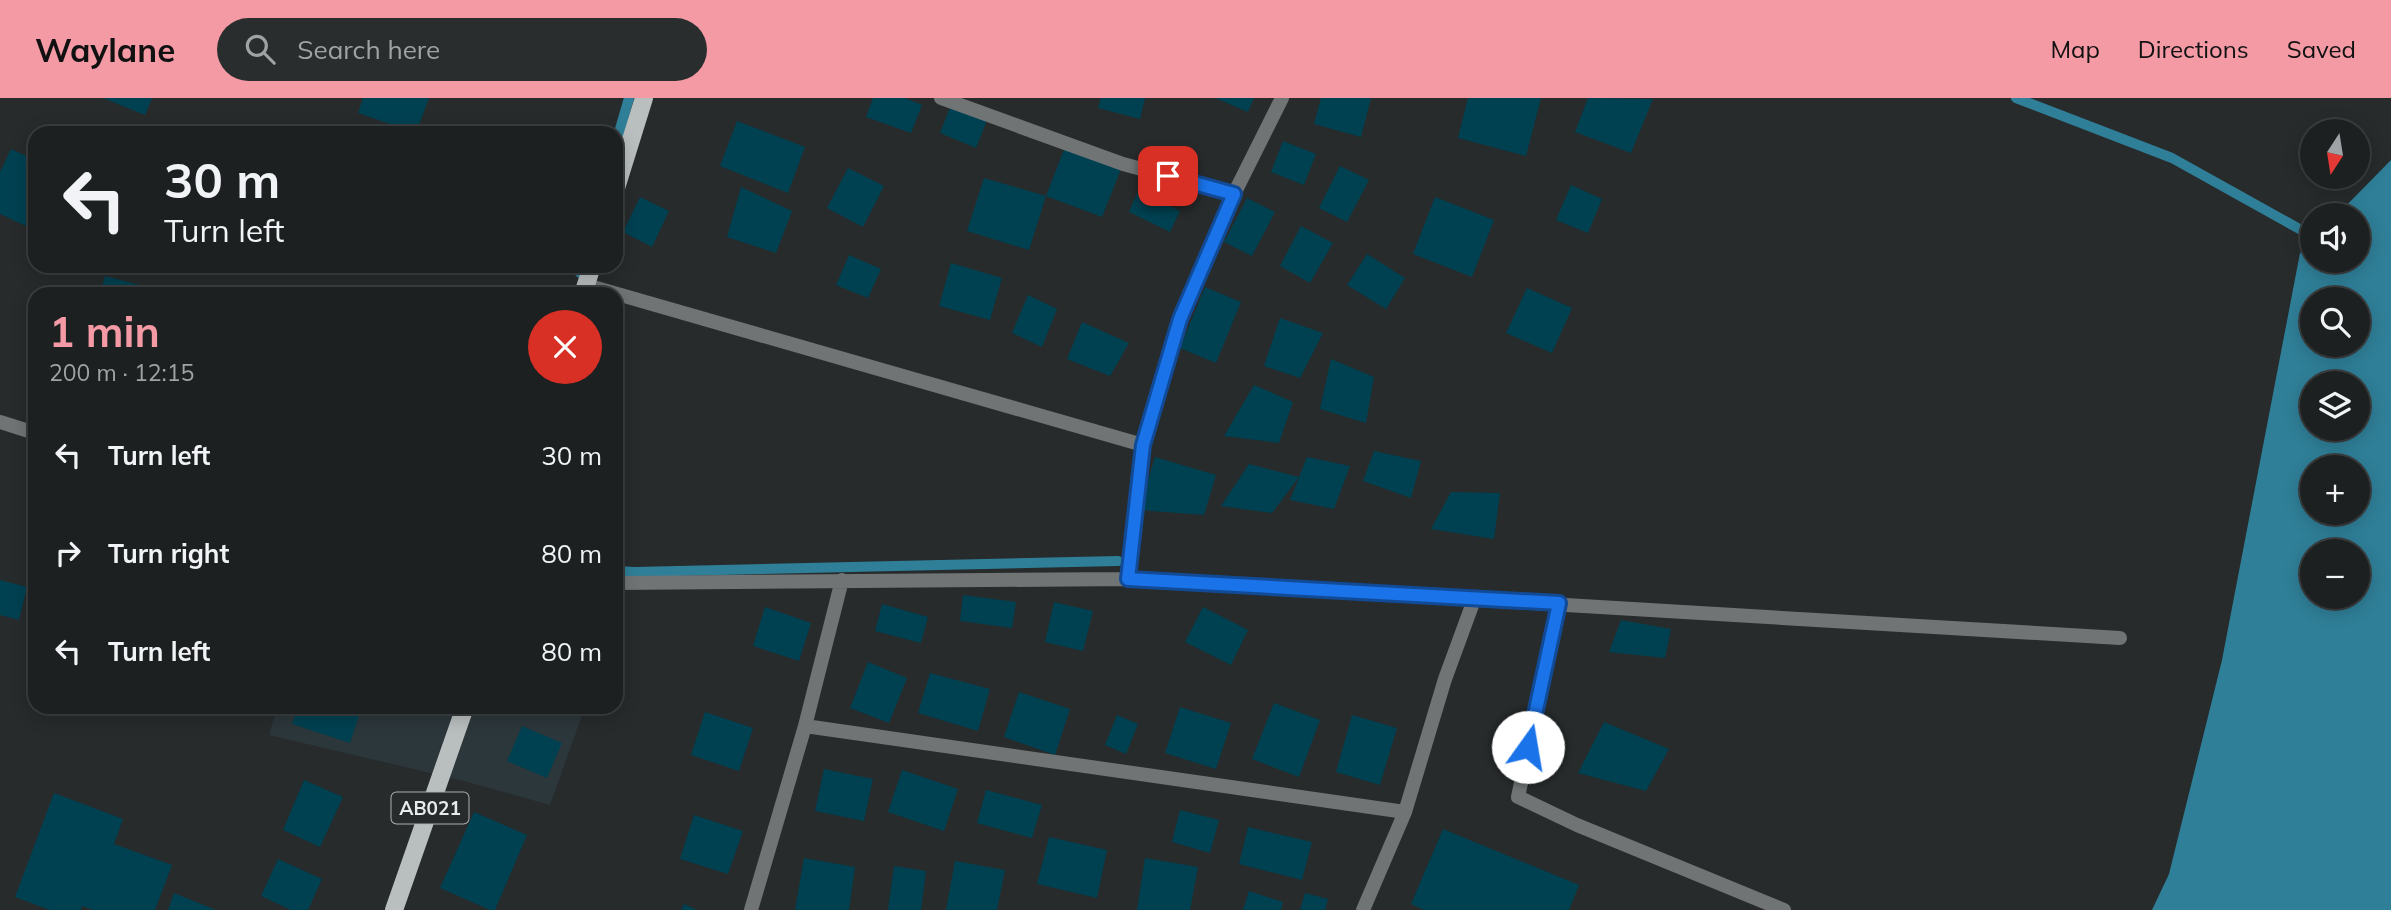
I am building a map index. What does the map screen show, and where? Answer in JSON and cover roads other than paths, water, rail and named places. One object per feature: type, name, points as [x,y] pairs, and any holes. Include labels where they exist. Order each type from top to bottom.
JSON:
[{"type":"main road","points":[[623,166],[644,98]]},
{"type":"main road","name":"AB021","points":[[394,910],[463,714]]},
{"type":"street","points":[[941,98],[1123,164],[1234,194]]},
{"type":"street","points":[[1128,579],[1143,445],[1180,319],[1234,194],[1282,98]]},
{"type":"street","points":[[623,300],[1143,445]]},
{"type":"street","points":[[0,422],[28,431]]},
{"type":"street","points":[[623,583],[1128,579],[2120,638]]},
{"type":"street","points":[[751,910],[805,726],[842,580]]},
{"type":"street","points":[[1363,910],[1405,811],[1445,679],[1474,600]]},
{"type":"street","points":[[1559,603],[1518,797],[1577,825],[1784,910]]},
{"type":"street","points":[[805,726],[1405,811]]},
{"type":"water","points":[[2391,160],[2391,910],[2152,910],[2169,874],[2222,660],[2300,253],[2300,273],[2370,273],[2370,203],[2349,203],[2363,189],[2370,189],[2370,181]]},
{"type":"waterway","points":[[621,126],[629,98]]},
{"type":"waterway","points":[[2016,98],[2172,158],[2300,229]]},
{"type":"waterway","points":[[623,571],[1118,561]]}]
